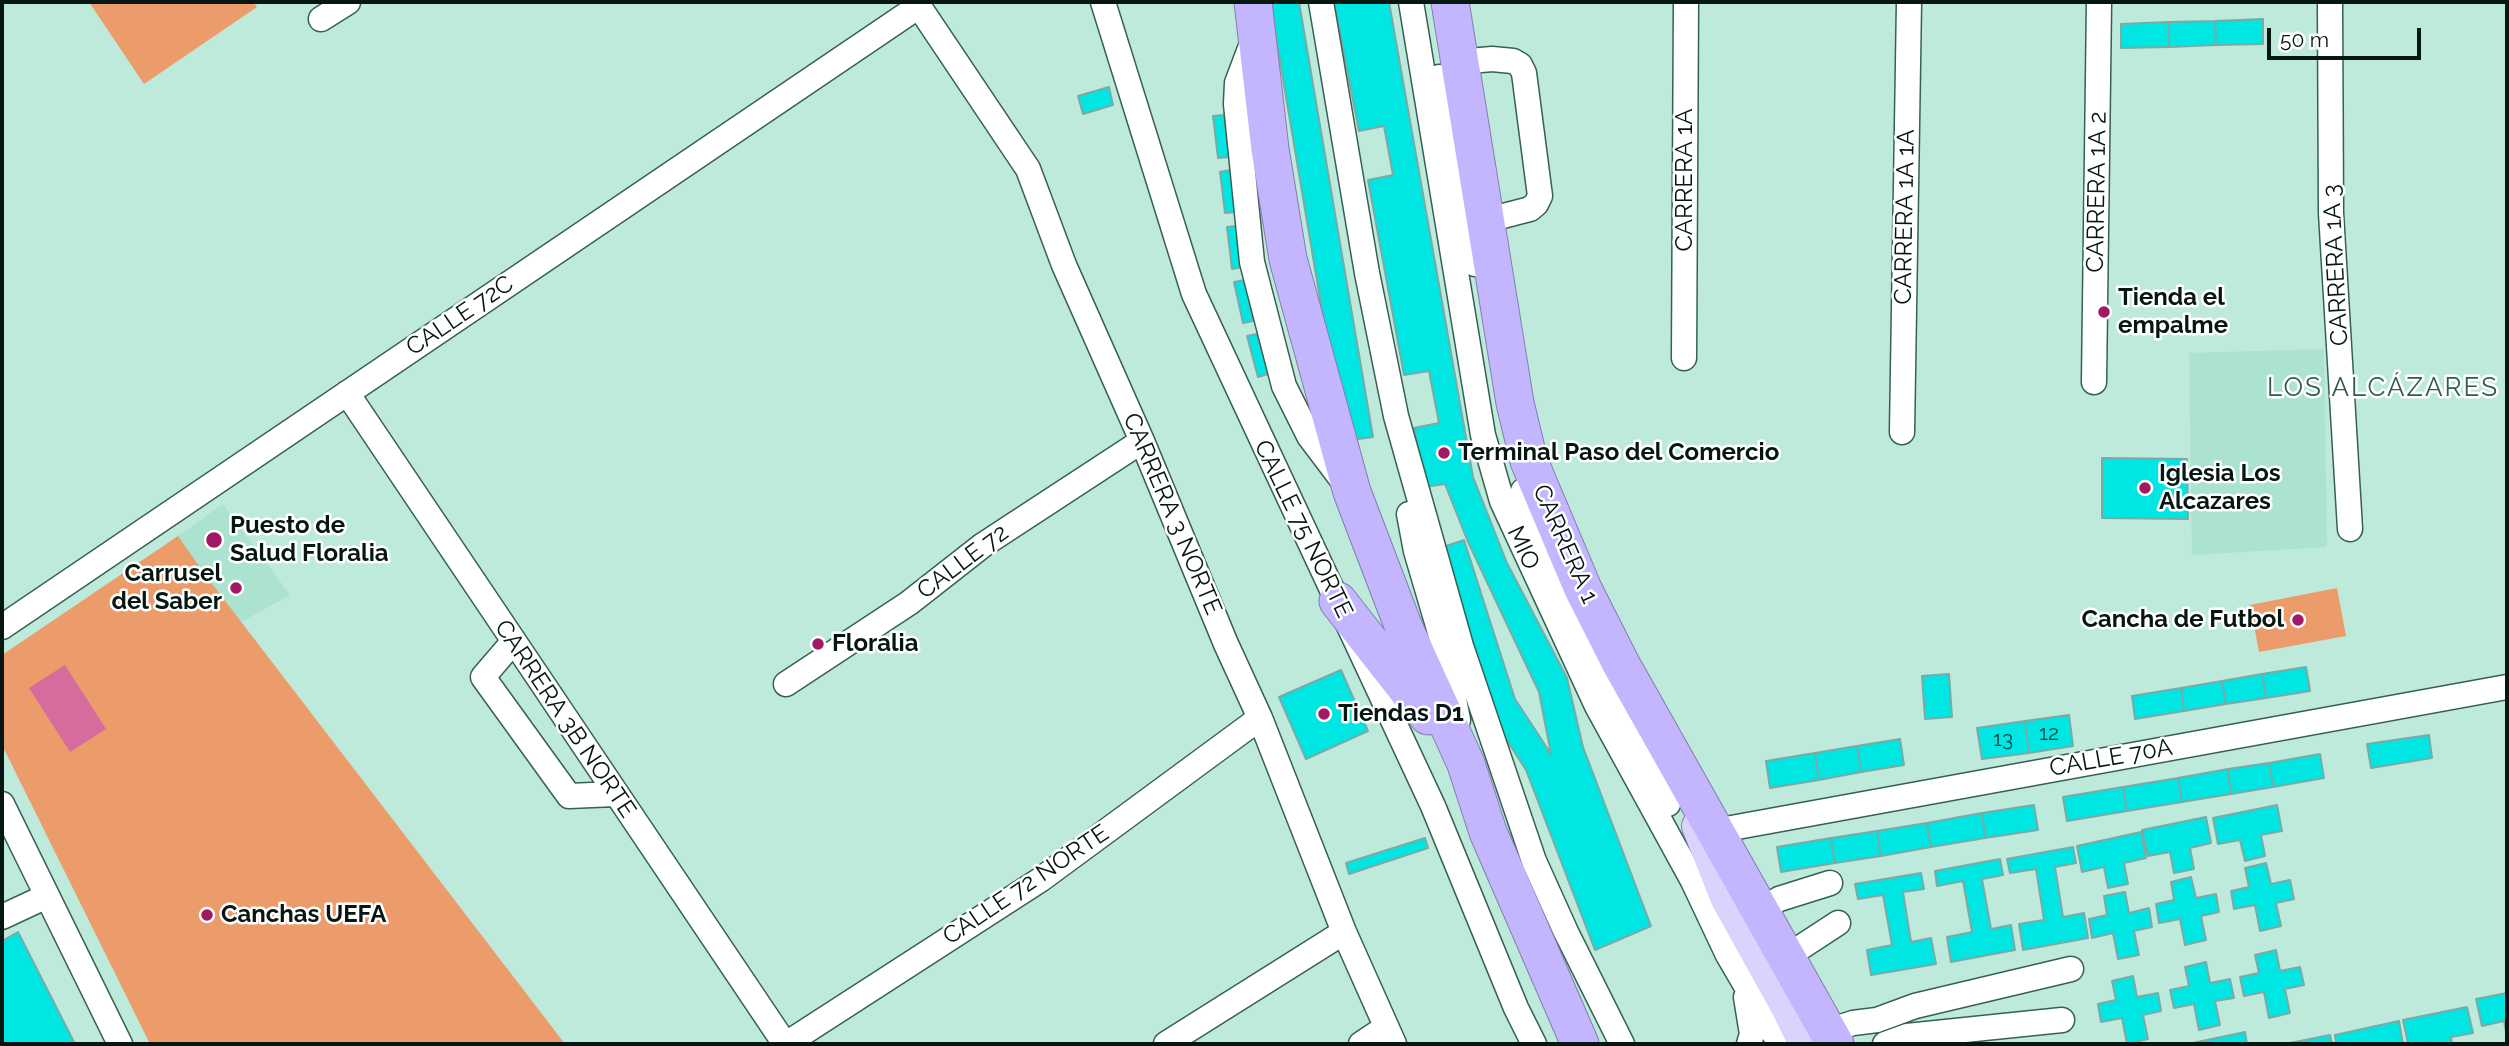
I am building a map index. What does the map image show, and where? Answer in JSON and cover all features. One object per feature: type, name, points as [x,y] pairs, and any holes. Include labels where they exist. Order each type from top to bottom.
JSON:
[{"type":"highway","name":"CARRERA 1","points":[[1450,2],[1447,63],[1473,154],[1515,403],[1529,461],[1596,615],[1663,741]]},
{"type":"highway","points":[[1255,17],[1270,149],[1288,259],[1352,492],[1404,628],[1466,764],[1488,832],[1580,1044]]},
{"type":"highway","points":[[1338,601],[1466,764]]},
{"type":"highway","points":[[1663,741],[1761,910],[1786,957],[1823,1040]]},
{"type":"main road","name":"CARRERA 1","points":[[1663,741],[1727,899],[1787,1007],[1823,1040]]},
{"type":"street","points":[[321,19],[348,2]]},
{"type":"street","points":[[1321,2],[1367,273],[1396,416],[1461,646],[1534,861],[1622,1044]]},
{"type":"street","name":"MIO","points":[[1411,2],[1483,435],[1502,501],[1597,706],[1714,922],[1728,955],[1780,1044]]},
{"type":"street","points":[[1422,2],[1447,63],[1506,430],[1521,488],[1580,623],[1676,822],[1714,922]]},
{"type":"street","name":"CARRERA 1A","points":[[1684,358],[1686,2]]},
{"type":"street","name":"CARRERA 1A 1A","points":[[1902,432],[1909,2]]},
{"type":"street","name":"CARRERA 1A 2","points":[[2094,382],[2099,2]]},
{"type":"street","name":"CARRERA 1A 3","points":[[2330,2],[2331,214],[2350,528]]},
{"type":"street","name":"CALLE 72C","points":[[2,627],[918,4]]},
{"type":"street","name":"CARRERA 3 NORTE","points":[[918,4],[1028,169],[1064,265],[1260,718],[1344,932],[1390,1036]]},
{"type":"street","name":"CALLE 75 NORTE","points":[[1110,8],[1194,294],[1433,806],[1516,1008],[1534,1044]]},
{"type":"street","points":[[1447,63],[1492,59],[1513,61],[1520,65],[1524,73],[1540,196],[1530,209],[1484,221]]},
{"type":"street","name":"CARRERA 3B NORTE","points":[[347,393],[785,1044]]},
{"type":"street","points":[[1396,416],[1400,468],[1413,537],[1444,646],[1466,764]]},
{"type":"street","name":"CALLE 72","points":[[786,684],[909,603],[983,545],[1142,442]]},
{"type":"street","points":[[1554,522],[1580,623]]},
{"type":"street","points":[[513,642],[484,677],[569,796],[615,794]]},
{"type":"street","name":"CALLE 70A","points":[[1715,831],[2507,687]]},
{"type":"street","name":"CALLE 72 NORTE","points":[[785,1044],[1040,880],[1260,718]]},
{"type":"street","points":[[2,804],[120,1044]]},
{"type":"street","points":[[1761,910],[1779,899],[1830,884]]},
{"type":"street","points":[[2,917],[47,896]]},
{"type":"street","points":[[1786,957],[1838,923]]},
{"type":"street","points":[[1166,1044],[1344,932]]},
{"type":"street","points":[[1823,1040],[1853,1023],[1877,1020],[1915,1006],[2071,969]]},
{"type":"street","points":[[1743,982],[1752,1034],[1749,1044]]},
{"type":"street","points":[[1885,1044],[1906,1036],[2062,1020]]},
{"type":"street","points":[[1361,1044],[1390,1036]]},
{"type":"shaded area","points":[[89,2],[253,2],[257,7],[144,84]]},
{"type":"shaded area","points":[[2324,349],[2327,547],[2192,555],[2189,353]]},
{"type":"shaded area","name":"Carrusel del Saber","points":[[223,504],[290,595],[221,633],[160,549]]},
{"type":"shaded area","points":[[178,536],[565,1044],[150,1044],[2,745],[2,655]]},
{"type":"shaded area","name":"Cancha de Futbol","points":[[2337,588],[2346,636],[2259,652],[2250,605]]},
{"type":"shaded area","points":[[65,665],[106,729],[70,752],[29,688]]},
{"type":"building","points":[[1270,2],[1299,2],[1373,437],[1344,441]]},
{"type":"building","name":"Terminal Paso del Comercio","points":[[1334,2],[1389,2],[1473,477],[1507,563],[1567,678],[1583,747],[1651,926],[1595,950],[1526,770],[1492,717],[1443,547],[1464,540],[1515,699],[1551,754],[1539,692],[1468,542],[1445,484],[1425,487],[1414,428],[1439,423],[1429,371],[1404,375],[1368,180],[1393,175],[1384,126],[1359,131]]},
{"type":"building","points":[[2263,19],[2263,44],[2216,45],[2215,21]]},
{"type":"building","points":[[2215,21],[2216,45],[2169,47],[2169,22]]},
{"type":"building","points":[[2169,22],[2169,47],[2121,48],[2121,24]]},
{"type":"building","points":[[1109,87],[1113,105],[1083,114],[1078,96]]},
{"type":"building","points":[[1224,115],[1229,157],[1218,158],[1213,116]]},
{"type":"building","points":[[1230,170],[1236,212],[1225,213],[1220,172]]},
{"type":"building","points":[[1237,226],[1243,267],[1232,269],[1227,227]]},
{"type":"building","points":[[1245,280],[1253,321],[1243,323],[1234,282]]},
{"type":"building","points":[[1257,334],[1268,374],[1258,377],[1247,336]]},
{"type":"building","name":"Iglesia Los Alcazares","points":[[2102,458],[2187,459],[2188,519],[2102,518]]},
{"type":"building","points":[[2306,667],[2310,691],[2266,698],[2262,674]]},
{"type":"building","name":"Tiendas D1","points":[[1341,670],[1368,731],[1306,759],[1279,697]]},
{"type":"building","points":[[1949,674],[1952,717],[1925,719],[1922,676]]},
{"type":"building","points":[[2262,674],[2266,698],[2226,704],[2222,681]]},
{"type":"building","points":[[2222,681],[2226,704],[2184,711],[2181,688]]},
{"type":"building","points":[[2181,688],[2184,711],[2135,719],[2132,696]]},
{"type":"building","points":[[2069,715],[2073,746],[2029,753],[2025,721]]},
{"type":"building","points":[[2025,721],[2029,753],[1982,759],[1977,728]]},
{"type":"building","points":[[2429,735],[2432,758],[2371,768],[2367,744]]},
{"type":"building","points":[[1900,739],[1904,765],[1861,772],[1857,746]]},
{"type":"building","points":[[1857,746],[1861,772],[1819,780],[1815,753]]},
{"type":"building","points":[[1815,753],[1819,780],[1770,788],[1766,761]]},
{"type":"building","points":[[2320,754],[2324,778],[2273,787],[2269,763]]},
{"type":"building","points":[[2269,763],[2273,787],[2231,794],[2228,769]]},
{"type":"building","points":[[2228,769],[2231,794],[2182,802],[2178,778]]},
{"type":"building","points":[[2178,778],[2182,802],[2127,811],[2123,787]]},
{"type":"building","points":[[2123,787],[2127,811],[2067,821],[2063,797]]},
{"type":"building","points":[[2034,805],[2038,830],[1985,838],[1982,813]]},
{"type":"building","points":[[2277,805],[2282,831],[2261,835],[2265,856],[2245,861],[2240,840],[2218,844],[2213,818]]},
{"type":"building","points":[[1982,813],[1985,838],[1931,847],[1927,823]]},
{"type":"building","points":[[2206,817],[2211,843],[2190,848],[2194,869],[2174,873],[2170,852],[2148,856],[2142,830]]},
{"type":"building","points":[[1927,823],[1931,847],[1881,856],[1877,831]]},
{"type":"building","points":[[1877,831],[1881,856],[1835,863],[1831,838]]},
{"type":"building","points":[[2141,832],[2146,858],[2124,863],[2128,884],[2108,888],[2104,867],[2082,872],[2077,846]]},
{"type":"building","points":[[1425,838],[1428,848],[1349,874],[1346,863]]},
{"type":"building","points":[[1831,838],[1835,863],[1781,872],[1777,847]]},
{"type":"building","points":[[2073,847],[2076,863],[2055,867],[2063,917],[2084,913],[2088,938],[2023,950],[2019,924],[2044,920],[2036,869],[2010,873],[2007,859]]},
{"type":"building","points":[[2000,859],[2003,875],[1982,879],[1991,929],[2011,925],[2015,950],[1951,962],[1947,937],[1972,932],[1963,881],[1937,886],[1935,871]]},
{"type":"building","points":[[2266,863],[2271,884],[2290,880],[2294,899],[2276,903],[2281,926],[2260,931],[2255,905],[2234,909],[2231,891],[2249,887],[2245,868]]},
{"type":"building","points":[[1921,873],[1924,889],[1903,892],[1911,942],[1931,938],[1936,964],[1871,975],[1867,950],[1892,945],[1883,895],[1858,899],[1855,884]]},
{"type":"building","points":[[2191,877],[2196,898],[2216,894],[2219,912],[2201,916],[2206,940],[2185,945],[2180,919],[2159,923],[2156,904],[2174,900],[2171,882]]},
{"type":"building","points":[[2125,892],[2129,913],[2149,908],[2152,927],[2134,931],[2139,955],[2118,959],[2113,933],[2092,938],[2089,919],[2107,915],[2104,896]]},
{"type":"building","points":[[18,932],[75,1044],[2,1044],[2,941]]},
{"type":"building","points":[[2276,950],[2280,971],[2300,967],[2304,985],[2285,989],[2290,1013],[2269,1018],[2264,992],[2244,996],[2240,977],[2259,973],[2255,955]]},
{"type":"building","points":[[2206,962],[2210,983],[2230,979],[2234,998],[2215,1001],[2220,1025],[2199,1030],[2194,1004],[2174,1008],[2170,990],[2189,986],[2185,967]]},
{"type":"building","points":[[2133,976],[2137,997],[2158,993],[2161,1011],[2143,1015],[2148,1039],[2127,1044],[2122,1018],[2101,1022],[2098,1004],[2116,1000],[2112,981]]},
{"type":"building","points":[[2507,993],[2507,1037],[2504,1021],[2482,1026],[2476,999]]},
{"type":"building","points":[[2467,1007],[2473,1033],[2451,1037],[2452,1044],[2408,1044],[2403,1020]]},
{"type":"building","points":[[2399,1021],[2403,1044],[2336,1044],[2335,1035]]},
{"type":"building","points":[[2245,1032],[2247,1044],[2188,1044]]},
{"type":"building","points":[[2330,1035],[2332,1044],[2285,1044]]},
{"type":"place","name":"Tienda el empalme","points":[[2104,312]]},
{"type":"place","name":"Terminal Paso del Comercio","points":[[1444,453]]},
{"type":"place","name":"Iglesia Los Alcazares","points":[[2145,488]]},
{"type":"place","name":"Puesto de Salud Floralia","points":[[214,540]]},
{"type":"place","name":"Carrusel del Saber","points":[[236,588]]},
{"type":"place","name":"Cancha de Futbol","points":[[2298,620]]},
{"type":"place","name":"Floralia","points":[[818,644]]},
{"type":"place","name":"Tiendas D1","points":[[1324,714]]},
{"type":"place","name":"Canchas UEFA","points":[[207,915]]},
{"type":"district","name":"LOS ALCÁZARES","points":[[2383,388]]}]
